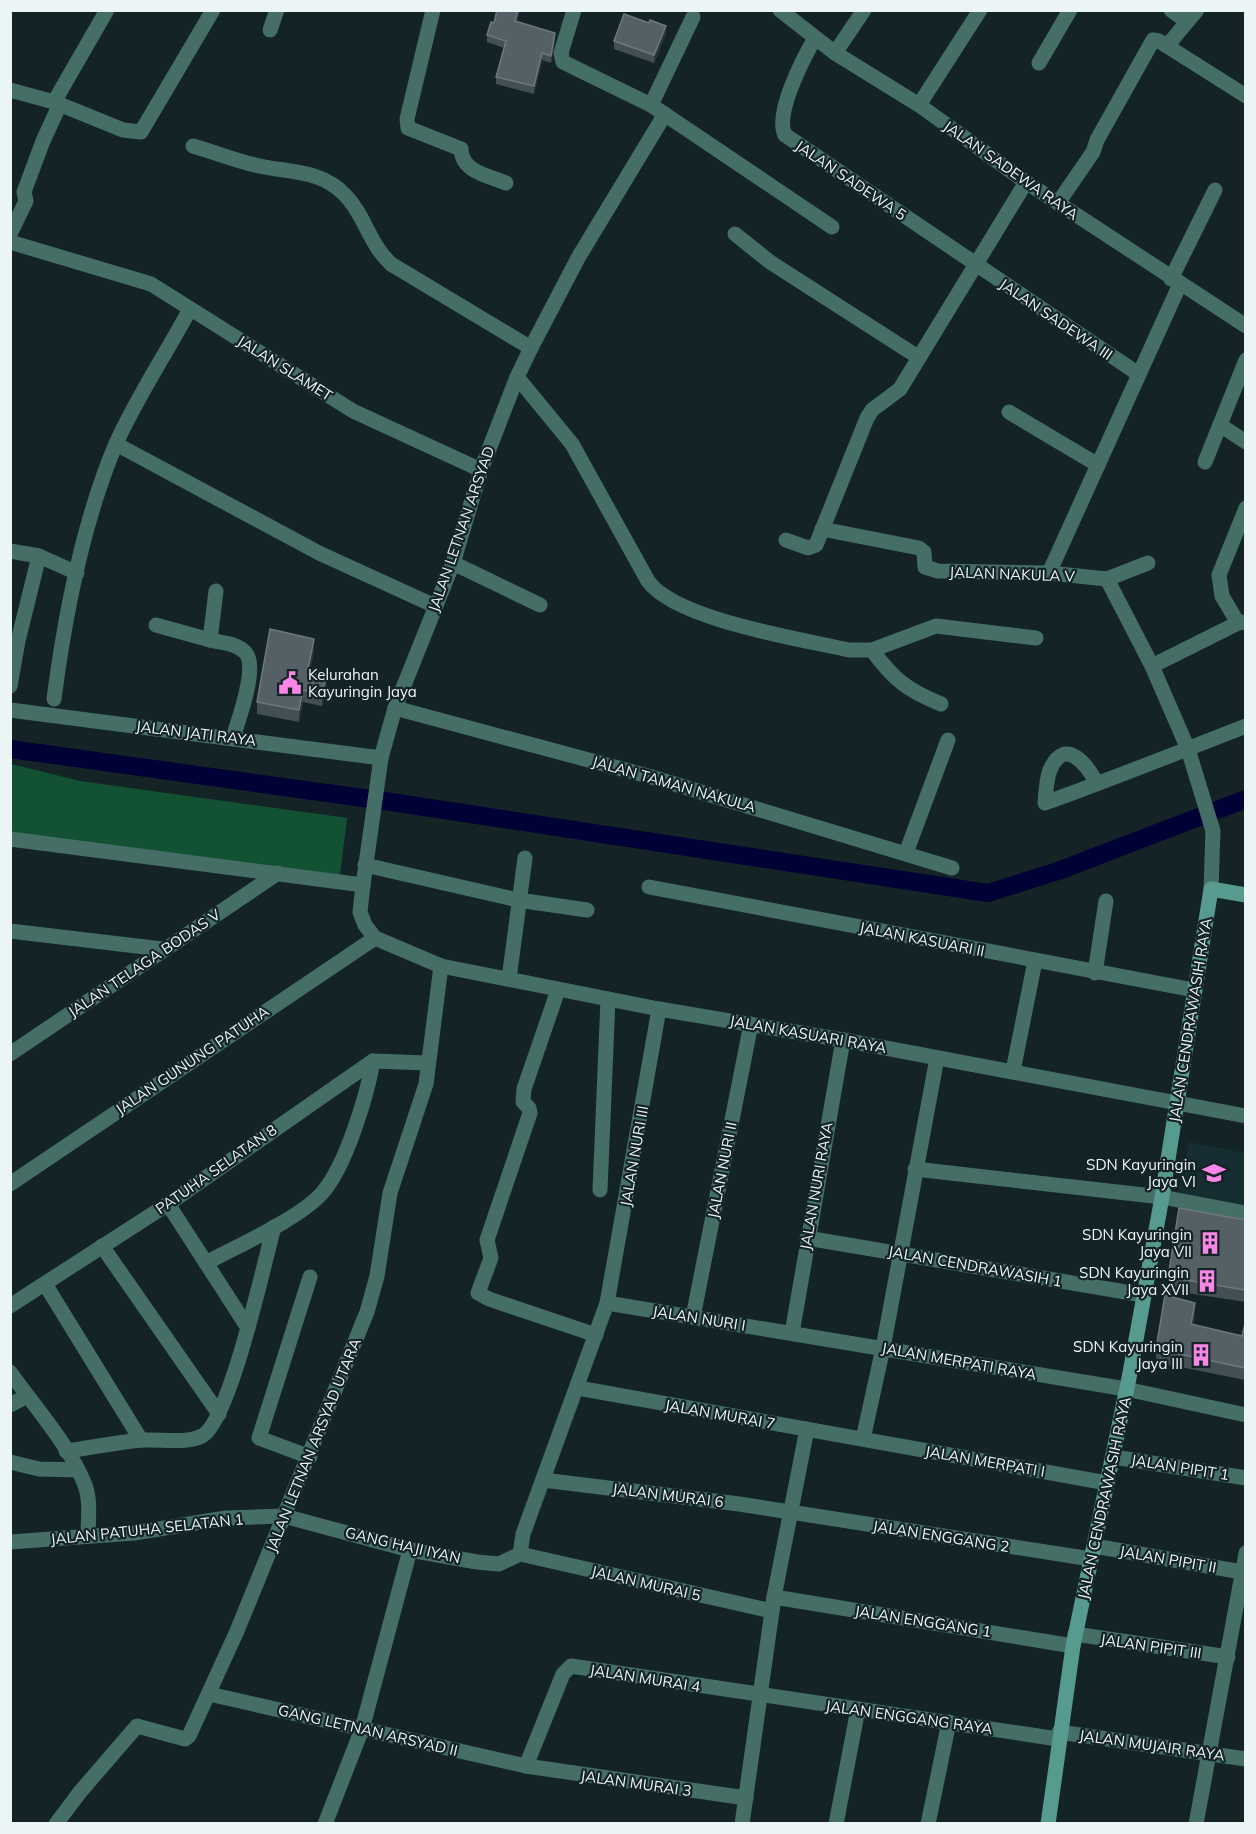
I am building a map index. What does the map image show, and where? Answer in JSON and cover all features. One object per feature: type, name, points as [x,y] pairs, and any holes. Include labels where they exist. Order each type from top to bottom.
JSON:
[{"type":"street","points":[[10,234],[26,201],[24,192],[57,103],[107,10]]},
{"type":"street","points":[[10,90],[57,103],[123,130],[141,132],[213,10]]},
{"type":"street","points":[[270,30],[277,10]]},
{"type":"street","points":[[433,10],[407,119],[408,128],[460,149],[461,159],[466,166],[506,183]]},
{"type":"street","points":[[574,10],[561,53],[563,62],[651,105],[832,227]]},
{"type":"street","name":"JALAN SADEWA RAYA","points":[[780,10],[835,53],[919,105],[1026,182],[1245,326]]},
{"type":"street","points":[[835,53],[864,10]]},
{"type":"street","points":[[919,105],[980,10]]},
{"type":"street","points":[[1039,63],[1070,10]]},
{"type":"street","points":[[1167,46],[1191,16],[1171,10]]},
{"type":"street","points":[[651,105],[693,17]]},
{"type":"street","name":"JALAN SADEWA 5","points":[[815,38],[798,69],[784,115],[783,133],[974,264]]},
{"type":"street","points":[[1058,203],[1094,152],[1097,140],[1137,73],[1150,43],[1159,41],[1245,96]]},
{"type":"street","name":"JALAN LETNAN ARSYAD","points":[[375,938],[365,926],[360,912],[378,774],[395,708],[453,563],[481,470],[517,376],[578,258],[665,114]]},
{"type":"street","points":[[193,146],[255,165],[311,174],[333,183],[355,206],[375,246],[391,264],[531,348]]},
{"type":"street","points":[[786,540],[812,548],[816,545],[867,418],[877,406],[900,389],[1026,182]]},
{"type":"street","points":[[1049,573],[1098,465],[1215,190]]},
{"type":"street","points":[[735,234],[770,262],[918,357]]},
{"type":"street","name":"JALAN SLAMET","points":[[10,242],[151,284],[352,411],[481,470]]},
{"type":"street","name":"JALAN SADEWA III","points":[[974,264],[1137,373]]},
{"type":"street","points":[[54,699],[77,573],[98,492],[116,444],[190,309]]},
{"type":"street","points":[[1205,462],[1245,360]]},
{"type":"street","points":[[517,376],[572,444],[648,581],[658,594],[707,616],[849,650],[872,650],[936,626],[1036,639]]},
{"type":"street","points":[[1009,412],[1098,465]]},
{"type":"street","points":[[1220,425],[1245,442]]},
{"type":"street","points":[[116,444],[319,553],[435,606]]},
{"type":"street","points":[[1152,666],[1242,622],[1222,596],[1219,575],[1245,508]]},
{"type":"street","name":"JALAN NAKULA V","points":[[822,529],[890,540],[923,550],[926,567],[938,571],[1049,573],[1107,579]]},
{"type":"street","points":[[10,551],[39,556],[77,573]]},
{"type":"street","points":[[10,686],[18,640],[39,556]]},
{"type":"street","points":[[453,563],[540,605]]},
{"type":"street","points":[[1148,563],[1107,579],[1152,666],[1188,749],[1213,831],[1211,889],[1245,895]]},
{"type":"street","points":[[210,640],[216,591]]},
{"type":"street","points":[[156,625],[233,645],[244,651],[250,663],[249,682],[233,738]]},
{"type":"street","points":[[872,650],[897,682],[941,704]]},
{"type":"street","name":"JALAN TAMAN NAKULA","points":[[395,708],[648,776],[952,868]]},
{"type":"street","name":"JALAN JATI RAYA","points":[[10,710],[381,758]]},
{"type":"street","points":[[1097,784],[1087,765],[1073,755],[1067,755],[1060,758],[1050,770],[1045,803],[1097,784],[1188,749],[1245,726]]},
{"type":"street","points":[[906,853],[948,740]]},
{"type":"street","points":[[10,839],[363,885]]},
{"type":"street","points":[[508,979],[525,858]]},
{"type":"street","points":[[365,866],[518,900],[587,910]]},
{"type":"street","name":"JALAN TELAGA BODAS V","points":[[10,1054],[162,949],[278,873]]},
{"type":"street","name":"JALAN KASUARI II","points":[[649,887],[1194,990]]},
{"type":"street","name":"JALAN CENDRAWASIH RAYA","points":[[1048,1823],[1074,1640],[1114,1457],[1162,1197],[1175,1103],[1211,889]]},
{"type":"street","points":[[1095,973],[1106,901]]},
{"type":"street","points":[[10,943],[18,932],[162,949]]},
{"type":"street","points":[[375,938],[441,966]]},
{"type":"street","name":"JALAN GUNUNG PATUHA","points":[[10,1184],[375,938]]},
{"type":"street","points":[[1013,1071],[1035,961]]},
{"type":"street","name":"JALAN KASUARI RAYA","points":[[441,966],[659,1009],[1013,1071],[1245,1116]]},
{"type":"street","name":"JALAN LETNAN ARSYAD UTARA","points":[[56,1824],[137,1726],[185,1739],[209,1694],[349,1362],[373,1294],[390,1193],[421,1105],[441,966]]},
{"type":"street","points":[[558,990],[524,1089],[523,1102],[529,1108],[530,1113],[487,1240],[490,1258],[478,1293],[489,1299],[596,1335]]},
{"type":"street","points":[[600,1190],[608,999]]},
{"type":"street","name":"JALAN NURI III","points":[[520,1554],[521,1541],[607,1303],[659,1009]]},
{"type":"street","name":"JALAN NURI II","points":[[693,1317],[751,1024]]},
{"type":"street","name":"JALAN NURI RAYA","points":[[792,1333],[843,1040]]},
{"type":"street","points":[[863,1439],[883,1348],[937,1058]]},
{"type":"street","points":[[206,1263],[274,1227],[312,1202],[331,1180],[358,1119],[373,1061],[428,1063]]},
{"type":"street","name":"PATUHA SELATAN 8","points":[[10,1306],[168,1204],[373,1061]]},
{"type":"street","points":[[915,1169],[1162,1197],[1245,1213]]},
{"type":"street","points":[[168,1204],[248,1328]]},
{"type":"street","points":[[66,1451],[141,1440],[199,1437],[209,1430],[219,1414],[248,1328],[274,1227]]},
{"type":"street","name":"JALAN CENDRAWASIH 1","points":[[807,1238],[1143,1295]]},
{"type":"street","points":[[102,1246],[219,1414]]},
{"type":"street","points":[[310,1277],[259,1438],[310,1456]]},
{"type":"street","points":[[45,1284],[141,1440]]},
{"type":"street","name":"JALAN NURI I","points":[[607,1303],[792,1333]]},
{"type":"street","name":"JALAN MERPATI RAYA","points":[[792,1333],[1126,1389],[1245,1415]]},
{"type":"street","points":[[10,1372],[77,1470],[87,1496],[88,1536]]},
{"type":"street","name":"JALAN MURAI 7","points":[[578,1388],[863,1439]]},
{"type":"street","points":[[10,1405],[27,1396]]},
{"type":"street","points":[[742,1824],[773,1604],[807,1429]]},
{"type":"street","name":"JALAN MERPATI I","points":[[863,1439],[1107,1483]]},
{"type":"street","name":"JALAN PIPIT 1","points":[[1114,1457],[1245,1478]]},
{"type":"street","points":[[10,1462],[39,1469],[77,1470]]},
{"type":"street","name":"JALAN MURAI 6","points":[[543,1480],[792,1512]]},
{"type":"street","name":"JALAN ENGGANG 2","points":[[792,1512],[1093,1552]]},
{"type":"street","name":"JALAN PATUHA SELATAN 1","points":[[10,1542],[157,1530],[226,1518],[284,1516]]},
{"type":"street","name":"GANG HAJI IYAN","points":[[284,1516],[410,1550],[499,1564],[520,1554]]},
{"type":"street","points":[[325,1824],[362,1729],[410,1550]]},
{"type":"street","name":"JALAN PIPIT II","points":[[1093,1552],[1242,1572]]},
{"type":"street","points":[[1196,1824],[1245,1553]]},
{"type":"street","name":"JALAN MURAI 5","points":[[520,1554],[773,1604]]},
{"type":"street","name":"JALAN ENGGANG 1","points":[[773,1604],[1074,1640]]},
{"type":"street","name":"JALAN PIPIT III","points":[[1074,1640],[1228,1657]]},
{"type":"street","name":"JALAN MURAI 4","points":[[526,1766],[563,1674],[568,1667],[759,1695]]},
{"type":"street","name":"GANG LETNAN ARSYAD II","points":[[209,1694],[526,1766]]},
{"type":"street","name":"JALAN ENGGANG RAYA","points":[[759,1695],[1059,1736]]},
{"type":"street","points":[[836,1824],[858,1709]]},
{"type":"street","points":[[928,1824],[949,1722]]},
{"type":"street","name":"JALAN MUJAIR RAYA","points":[[1059,1736],[1245,1759]]},
{"type":"street","name":"JALAN MURAI 3","points":[[526,1766],[746,1798]]},
{"type":"shaded area","name":"SDN Kayuringin Jaya VI","points":[[1189,1142],[1245,1153],[1245,1205],[1178,1192]]},
{"type":"green space","points":[[11,764],[80,781],[347,818],[340,875],[11,834]]},
{"type":"building","points":[[497,10],[518,10],[515,21],[555,33],[551,56],[542,53],[534,86],[496,77],[506,41],[487,35],[491,22],[494,23]]},
{"type":"building","points":[[624,14],[666,26],[654,55],[614,41]]},
{"type":"building","name":"Kelurahan Kayuringin Jaya","points":[[270,629],[314,639],[308,669],[327,673],[322,694],[303,690],[299,710],[257,702]]},
{"type":"building","points":[[1179,1208],[1245,1220],[1245,1290],[1168,1277]]},
{"type":"building","points":[[1165,1295],[1195,1303],[1191,1324],[1242,1336],[1245,1324],[1245,1368],[1156,1349]]},
{"type":"waterway","points":[[10,749],[385,801],[988,893],[1058,871],[1246,799]]},
{"type":"place","name":"Kelurahan Kayuringin Jaya","points":[[290,683]]},
{"type":"place","name":"SDN Kayuringin Jaya VI","points":[[1214,1173]]},
{"type":"place","name":"SDN Kayuringin Jaya VII","points":[[1210,1243]]},
{"type":"place","name":"SDN Kayuringin Jaya XVII","points":[[1207,1281]]},
{"type":"place","name":"SDN Kayuringin Jaya III","points":[[1201,1355]]}]
